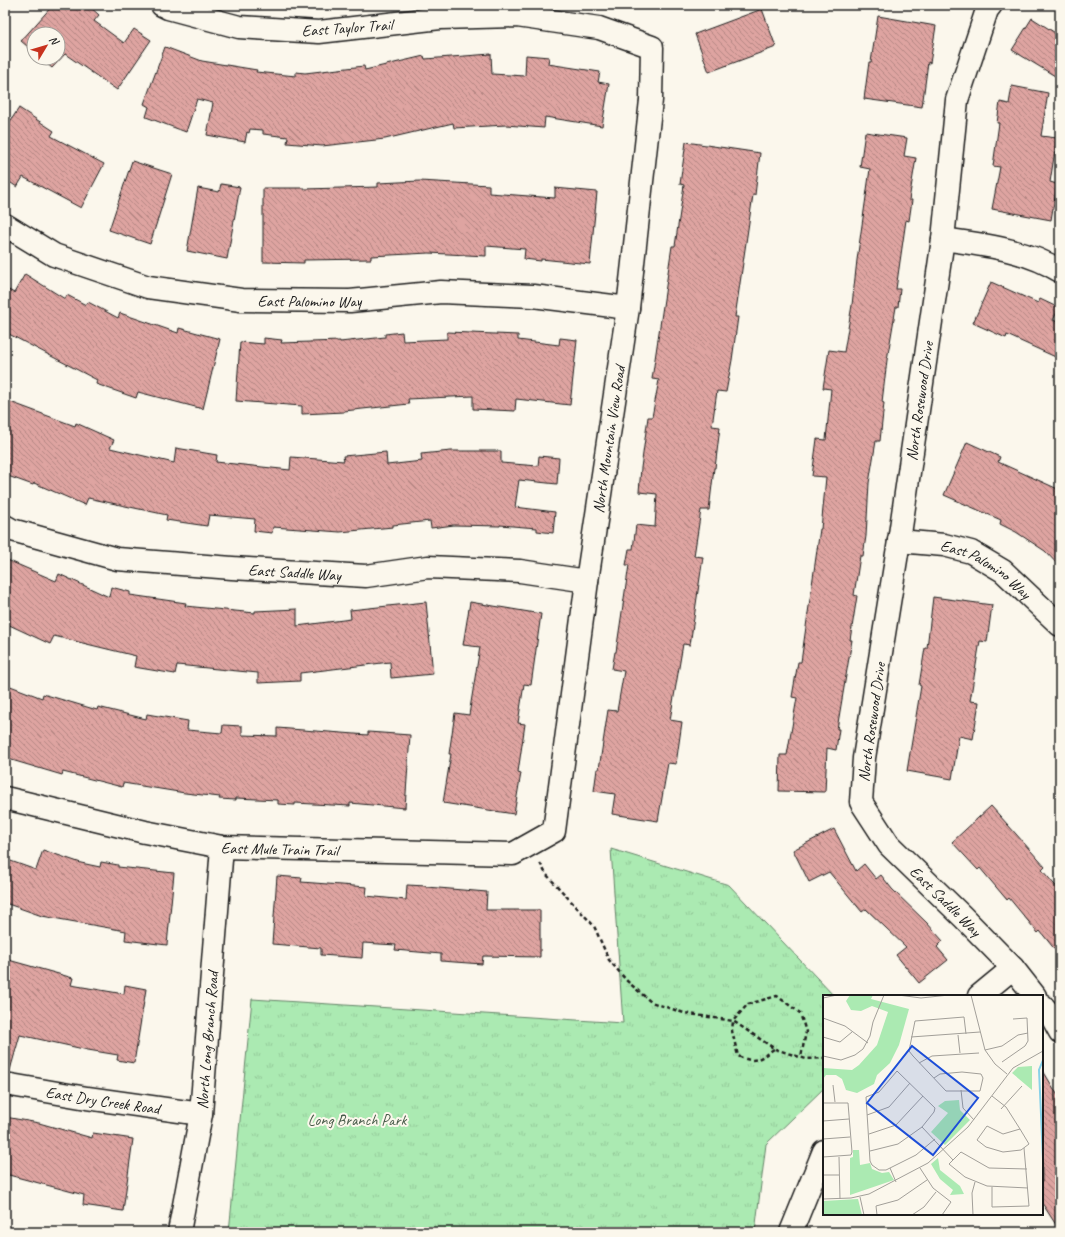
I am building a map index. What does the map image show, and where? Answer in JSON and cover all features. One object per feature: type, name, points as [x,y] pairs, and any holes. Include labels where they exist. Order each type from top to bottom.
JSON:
[{"type":"street","name":"East Taylor Trail","points":[[162,5],[239,28],[319,32],[440,18],[518,16],[599,28],[652,48]]},
{"type":"street","name":"North Rosewood Drive","points":[[861,802],[864,758],[899,541],[943,239],[957,100],[987,10],[991,5]]},
{"type":"street","name":"North Mountain View Road","points":[[554,831],[587,581],[628,308],[651,100],[652,48]]},
{"type":"street","name":"East Palomino Way","points":[[5,225],[54,255],[148,287],[241,300],[350,301],[441,292],[533,296],[628,308]]},
{"type":"street","points":[[943,239],[1000,247],[1047,263],[1060,271]]},
{"type":"street","name":"East Saddle Way","points":[[5,526],[12,530],[117,559],[366,576],[428,567],[520,571],[587,581]]},
{"type":"street","name":"East Palomino Way","points":[[899,541],[944,545],[971,552],[1003,571],[1060,625]]},
{"type":"street","name":"East Mule Train Trail","points":[[5,798],[145,832],[222,847],[513,854],[554,831]]},
{"type":"street","name":"East Saddle Way","points":[[861,802],[889,845],[1013,968],[1034,995]]},
{"type":"street","name":"North Long Branch Road","points":[[180,1232],[201,1114],[222,847]]},
{"type":"street","points":[[980,995],[1013,968]]},
{"type":"street","points":[[1043,1005],[1050,1014],[1060,1032]]},
{"type":"street","name":"East Dry Creek Road","points":[[5,1084],[87,1098],[201,1114]]},
{"type":"street","points":[[791,1232],[823,1153]]},
{"type":"path","points":[[530,844],[546,874],[594,926],[609,960],[627,981],[651,1002],[684,1013],[733,1021],[774,1049],[806,1059],[823,1058]]},
{"type":"path","points":[[774,1049],[760,1059],[749,1061],[738,1056],[732,1031],[733,1021],[748,1004],[778,996],[800,1014],[806,1032],[801,1057]]},
{"type":"green space","name":"Long Branch Park","points":[[611,849],[729,885],[833,995],[823,995],[823,1089],[766,1144],[755,1232],[229,1232],[252,999],[623,1023]]},
{"type":"building","points":[[53,5],[88,5],[99,15],[94,21],[124,43],[134,29],[151,40],[117,90],[66,55],[66,26],[34,26]]},
{"type":"building","points":[[762,9],[776,47],[709,72],[695,34]]},
{"type":"building","points":[[878,16],[936,26],[930,63],[928,62],[922,107],[864,99],[869,62],[871,62]]},
{"type":"building","points":[[1032,18],[1060,36],[1060,79],[1012,50]]},
{"type":"building","points":[[26,35],[26,45],[21,41]]},
{"type":"building","points":[[165,47],[202,61],[257,70],[256,72],[296,76],[296,72],[305,73],[364,66],[365,70],[424,56],[425,59],[491,54],[492,74],[525,76],[526,55],[549,57],[548,64],[600,72],[598,82],[609,84],[602,126],[545,117],[544,128],[506,125],[454,128],[453,123],[385,139],[322,146],[287,143],[288,137],[263,134],[263,130],[250,129],[249,133],[247,132],[245,142],[207,135],[213,103],[197,99],[186,132],[146,117],[149,107],[144,104]]},
{"type":"building","points":[[1012,86],[1048,93],[1041,136],[1057,138],[1050,182],[1057,184],[1051,220],[992,209],[1000,167],[993,166],[999,123],[997,123],[1000,102],[1009,104]]},
{"type":"building","points":[[19,108],[54,131],[51,136],[104,164],[81,208],[23,177],[17,187],[5,179],[5,129]]},
{"type":"building","points":[[865,132],[907,138],[904,156],[916,158],[909,200],[912,200],[909,221],[906,220],[896,289],[900,289],[898,307],[896,307],[887,360],[882,402],[884,403],[880,441],[876,441],[869,483],[866,536],[863,556],[860,556],[854,595],[857,596],[850,640],[852,640],[837,729],[839,729],[836,750],[827,748],[825,792],[779,791],[780,755],[787,755],[797,698],[792,697],[798,662],[801,662],[821,529],[826,477],[812,476],[817,439],[826,440],[831,389],[823,388],[829,350],[844,352],[852,305],[870,169],[860,167]]},
{"type":"building","points":[[686,142],[760,153],[755,195],[753,195],[735,317],[738,317],[732,360],[726,392],[717,391],[712,426],[720,427],[709,510],[701,510],[694,556],[703,557],[690,645],[683,644],[670,720],[682,722],[676,764],[668,763],[658,821],[612,814],[615,794],[594,791],[608,710],[617,711],[624,671],[612,669],[616,652],[629,565],[626,565],[629,549],[633,549],[636,525],[655,527],[657,494],[639,492],[648,417],[652,417],[659,380],[652,379],[672,246],[675,246],[684,185],[680,184]]},
{"type":"building","points":[[132,161],[172,174],[150,244],[109,230]]},
{"type":"building","points":[[420,181],[489,185],[489,193],[555,198],[555,188],[597,192],[590,264],[541,259],[541,261],[524,259],[525,249],[486,246],[486,256],[429,253],[371,256],[371,259],[304,260],[304,263],[263,262],[263,188],[304,189],[378,187],[378,183]]},
{"type":"building","points":[[221,184],[240,187],[227,259],[187,251],[198,188],[219,192]]},
{"type":"building","points":[[25,274],[65,299],[67,295],[86,305],[88,302],[118,318],[120,313],[178,333],[179,328],[220,339],[203,409],[138,392],[136,398],[96,384],[97,380],[5,332],[5,288],[14,293]]},
{"type":"building","points":[[991,282],[1038,303],[1040,299],[1059,308],[1053,320],[1060,323],[1060,359],[1007,335],[1006,338],[973,323]]},
{"type":"building","points":[[402,332],[403,341],[447,339],[447,332],[518,335],[518,340],[559,345],[560,338],[577,340],[570,405],[516,399],[515,411],[473,409],[473,396],[408,399],[409,404],[344,412],[302,414],[302,406],[236,401],[240,342],[264,344],[264,338],[282,340],[281,343],[340,342],[385,337],[385,334]]},
{"type":"building","points":[[5,400],[75,426],[76,423],[114,440],[110,448],[174,463],[176,448],[217,455],[216,462],[290,470],[291,457],[344,461],[343,456],[386,452],[387,465],[422,461],[421,454],[451,451],[501,451],[501,463],[538,466],[539,456],[559,458],[557,484],[519,480],[515,507],[555,512],[553,533],[537,531],[537,528],[500,525],[454,525],[431,528],[430,521],[393,525],[393,527],[340,532],[273,527],[272,533],[254,531],[255,519],[209,515],[207,526],[166,520],[167,515],[88,498],[85,505],[34,483],[33,485],[5,475]]},
{"type":"building","points":[[967,442],[1000,457],[998,462],[1060,490],[1060,567],[1045,551],[1016,532],[1000,524],[1001,520],[944,495]]},
{"type":"building","points":[[5,559],[56,581],[59,574],[109,597],[111,587],[130,592],[130,595],[186,603],[185,606],[255,613],[255,611],[297,609],[297,626],[351,619],[350,610],[426,602],[433,674],[391,678],[390,662],[300,673],[300,681],[258,683],[258,673],[177,665],[175,674],[134,667],[136,656],[54,636],[50,644],[5,623]]},
{"type":"building","points":[[933,597],[992,605],[987,642],[980,641],[970,701],[979,702],[973,739],[959,736],[952,779],[907,771],[921,686],[919,685],[925,648],[927,648]]},
{"type":"building","points":[[470,602],[541,614],[531,685],[524,684],[518,723],[525,724],[518,772],[521,773],[514,814],[443,803],[451,754],[449,754],[455,713],[469,715],[480,647],[463,645]]},
{"type":"building","points":[[5,684],[42,698],[43,694],[97,710],[98,707],[146,719],[147,714],[188,721],[187,730],[222,733],[223,725],[242,726],[242,735],[277,736],[277,728],[368,735],[368,732],[410,735],[405,808],[350,803],[350,806],[295,803],[295,805],[278,804],[278,800],[236,798],[236,800],[219,799],[220,797],[123,783],[122,787],[63,772],[62,775],[5,758]]},
{"type":"building","points":[[991,806],[1045,867],[1042,870],[1060,891],[1060,956],[1040,931],[1038,933],[1009,898],[1007,900],[980,868],[978,870],[952,842]]},
{"type":"building","points":[[834,829],[856,871],[864,864],[876,879],[881,875],[892,889],[943,941],[937,947],[948,960],[919,983],[896,955],[906,947],[866,909],[862,912],[829,872],[809,882],[793,850]]},
{"type":"building","points":[[43,850],[81,863],[100,867],[101,862],[118,865],[118,867],[174,873],[167,945],[125,940],[126,931],[42,916],[5,903],[5,859],[36,870]]},
{"type":"building","points":[[277,876],[302,878],[301,882],[367,887],[366,896],[406,900],[407,885],[487,892],[486,910],[540,910],[540,957],[483,956],[482,964],[441,961],[441,954],[395,950],[396,945],[363,943],[362,958],[321,955],[321,948],[272,944]]},
{"type":"building","points":[[5,959],[73,978],[71,985],[124,994],[125,985],[146,989],[134,1063],[117,1060],[118,1055],[20,1035],[10,1070],[5,1069]]},
{"type":"building","points":[[1043,1071],[1060,1099],[1060,1231],[1043,1205]]},
{"type":"building","points":[[5,1117],[39,1123],[92,1138],[93,1133],[133,1139],[123,1211],[83,1205],[84,1195],[5,1174]]}]
